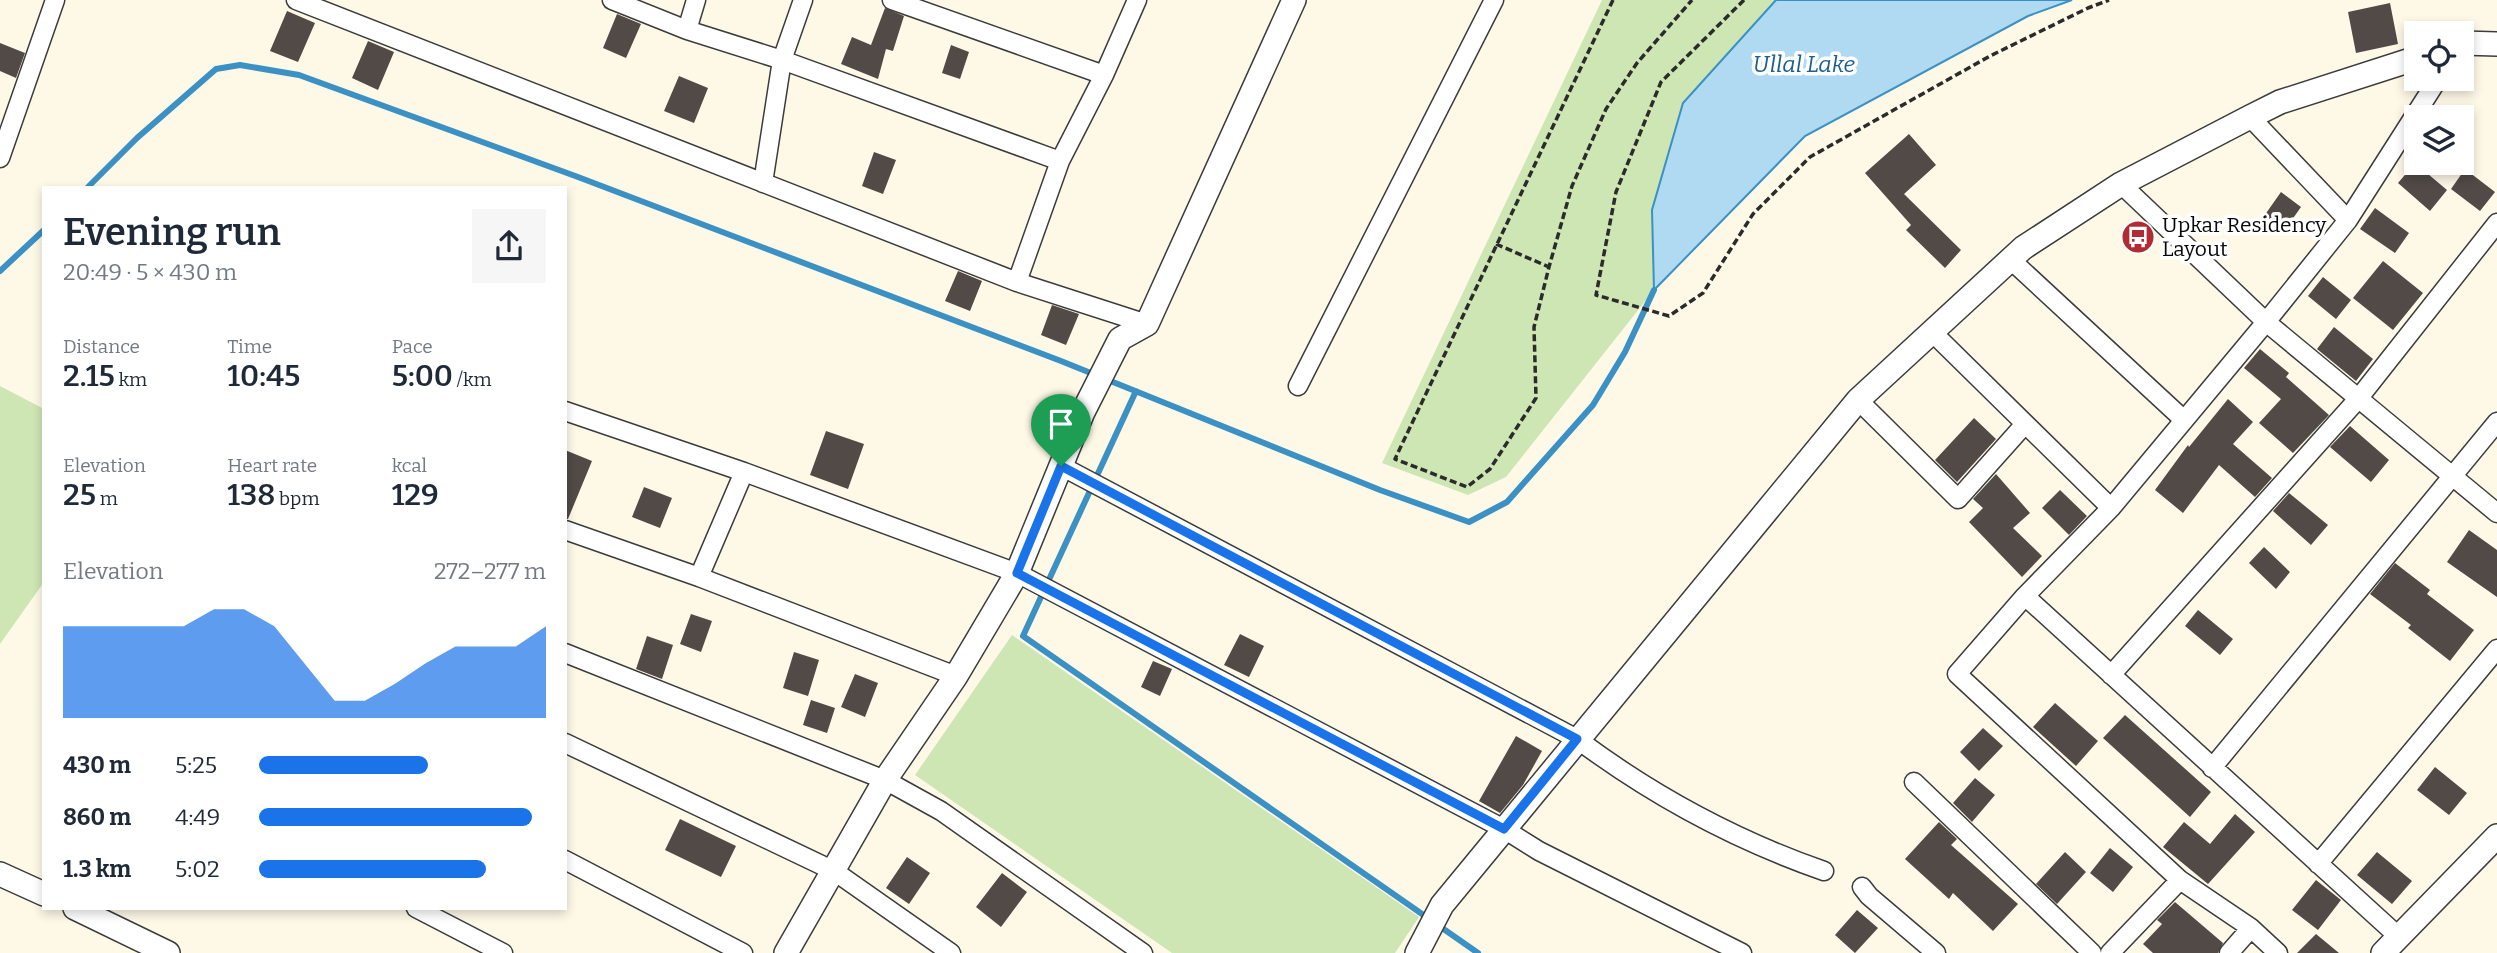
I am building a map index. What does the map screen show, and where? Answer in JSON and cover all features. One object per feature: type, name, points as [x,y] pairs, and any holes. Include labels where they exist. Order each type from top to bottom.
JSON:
[{"type":"street","points":[[0,158],[55,0]]},
{"type":"street","points":[[612,0],[687,30],[782,60],[1060,162]]},
{"type":"street","points":[[687,30],[696,0]]},
{"type":"street","points":[[763,183],[782,60],[803,0]]},
{"type":"street","points":[[892,0],[1104,75]]},
{"type":"street","points":[[786,953],[885,780],[956,676],[1017,573],[1083,412],[1120,339],[1147,324],[1294,0]]},
{"type":"street","points":[[1298,386],[1494,0]]},
{"type":"street","points":[[1017,282],[1060,162],[1104,75],[1134,1]]},
{"type":"street","points":[[304,2],[1017,282],[1147,324]]},
{"type":"street","points":[[2474,43],[2497,44]]},
{"type":"street","points":[[1417,953],[1442,905],[1858,400],[2023,248],[2121,184],[2280,102],[2404,62]]},
{"type":"street","points":[[2278,953],[2251,928],[2180,880],[1957,674],[2025,596],[2111,508],[2266,322],[2348,220],[2430,91]]},
{"type":"street","points":[[2250,117],[2348,220]]},
{"type":"street","points":[[2121,184],[2266,322],[2497,513]]},
{"type":"street","points":[[2111,676],[2358,399],[2497,223]]},
{"type":"street","points":[[2011,260],[2184,420]]},
{"type":"street","points":[[1932,332],[2111,508]]},
{"type":"street","points":[[1858,400],[1958,499],[2025,424]]},
{"type":"street","points":[[567,412],[744,472],[1017,573],[1504,829],[1539,851],[1742,953]]},
{"type":"street","points":[[2212,768],[2497,422]]},
{"type":"street","points":[[1061,466],[1577,739],[1706,822],[1775,853],[1824,871]]},
{"type":"street","points":[[699,578],[744,472]]},
{"type":"street","points":[[567,531],[956,676]]},
{"type":"street","points":[[2025,596],[2318,864],[2391,945],[2497,836]]},
{"type":"street","points":[[2318,864],[2497,649]]},
{"type":"street","points":[[567,654],[885,780],[941,811],[1143,953]]},
{"type":"street","points":[[567,744],[834,871],[951,953]]},
{"type":"street","points":[[1914,782],[2092,953]]},
{"type":"street","points":[[567,861],[743,953]]},
{"type":"street","points":[[0,874],[42,893]]},
{"type":"street","points":[[2110,953],[2180,880]]},
{"type":"street","points":[[1862,887],[1936,953]]},
{"type":"street","points":[[84,910],[108,915],[168,953]]},
{"type":"street","points":[[420,910],[503,953]]},
{"type":"street","points":[[2229,953],[2251,928]]},
{"type":"path","points":[[1612,0],[1395,459],[1468,487],[1490,469],[1536,398],[1534,327],[1572,186],[1606,108],[1637,62],[1692,0]]},
{"type":"path","points":[[1744,0],[1661,82],[1616,192],[1596,295],[1669,316],[1703,293],[1753,214],[1810,157],[1990,56],[2109,0]]},
{"type":"path","points":[[1496,244],[1549,267]]},
{"type":"green space","points":[[1602,0],[1776,0],[1683,103],[1652,210],[1654,290],[1506,477],[1468,495],[1382,463]]},
{"type":"green space","points":[[0,386],[42,408],[42,585],[0,644]]},
{"type":"green space","points":[[1012,635],[1419,917],[1395,953],[1172,953],[915,775]]},
{"type":"water","name":"Ullal Lake","points":[[1776,0],[2072,0],[2028,16],[1805,136],[1654,290],[1652,210],[1683,103]]},
{"type":"building","points":[[2390,3],[2398,44],[2356,53],[2348,12]]},
{"type":"building","points":[[885,8],[904,16],[893,51],[886,49],[878,79],[841,64],[852,37],[871,45]]},
{"type":"building","points":[[287,11],[315,23],[298,62],[270,51]]},
{"type":"building","points":[[617,14],[641,24],[626,58],[603,48]]},
{"type":"building","points":[[368,41],[394,52],[378,90],[352,78]]},
{"type":"building","points":[[0,43],[25,53],[16,78],[0,71]]},
{"type":"building","points":[[951,45],[969,52],[960,79],[942,73]]},
{"type":"building","points":[[679,76],[708,88],[694,123],[664,111]]},
{"type":"building","points":[[1909,134],[1936,165],[1904,194],[1961,250],[1945,268],[1906,230],[1911,225],[1865,173]]},
{"type":"building","points":[[874,152],[896,160],[883,194],[862,186]]},
{"type":"building","points":[[2405,175],[2429,175],[2447,190],[2430,211],[2398,183]]},
{"type":"building","points":[[2461,175],[2473,175],[2495,192],[2480,211],[2451,189]]},
{"type":"building","points":[[2281,192],[2301,207],[2282,234],[2262,219]]},
{"type":"building","points":[[2375,208],[2409,233],[2395,253],[2360,229]]},
{"type":"building","points":[[2383,261],[2423,293],[2393,330],[2353,298]]},
{"type":"building","points":[[958,271],[982,281],[970,311],[945,301]]},
{"type":"building","points":[[2323,277],[2351,300],[2336,319],[2308,296]]},
{"type":"building","points":[[1052,305],[1079,314],[1066,345],[1041,335]]},
{"type":"building","points":[[2334,327],[2373,359],[2356,381],[2317,349]]},
{"type":"building","points":[[2260,349],[2289,373],[2286,377],[2329,415],[2293,453],[2259,423],[2281,399],[2244,368]]},
{"type":"building","points":[[2228,399],[2253,422],[2233,444],[2272,478],[2255,497],[2219,465],[2183,513],[2155,490],[2188,445],[2189,447]]},
{"type":"building","points":[[1974,418],[1996,439],[1957,482],[1935,460]]},
{"type":"building","points":[[2350,426],[2389,460],[2371,482],[2330,447]]},
{"type":"building","points":[[826,431],[864,444],[848,489],[810,475]]},
{"type":"building","points":[[567,451],[592,461],[567,519]]},
{"type":"building","points":[[1996,474],[2030,513],[2013,528],[2042,556],[2022,577],[1969,522],[1983,508],[1973,499]]},
{"type":"building","points":[[644,487],[672,498],[660,528],[632,517]]},
{"type":"building","points":[[2060,490],[2087,516],[2069,535],[2042,508]]},
{"type":"building","points":[[2289,493],[2328,525],[2311,545],[2273,511]]},
{"type":"building","points":[[2469,530],[2497,550],[2497,597],[2447,562]]},
{"type":"building","points":[[2264,547],[2290,572],[2276,589],[2249,563]]},
{"type":"building","points":[[2395,563],[2430,590],[2427,594],[2474,630],[2450,661],[2408,628],[2411,625],[2370,594]]},
{"type":"building","points":[[2198,610],[2233,639],[2220,655],[2185,626]]},
{"type":"building","points":[[691,614],[712,621],[701,652],[680,644]]},
{"type":"building","points":[[1240,634],[1264,646],[1249,677],[1224,665]]},
{"type":"building","points":[[647,636],[673,645],[662,679],[636,669]]},
{"type":"building","points":[[794,652],[819,660],[808,696],[783,688]]},
{"type":"building","points":[[1153,661],[1172,669],[1160,696],[1141,687]]},
{"type":"building","points":[[855,674],[878,683],[865,717],[841,707]]},
{"type":"building","points":[[811,700],[835,708],[827,733],[803,725]]},
{"type":"building","points":[[2055,703],[2098,741],[2076,766],[2033,727]]},
{"type":"building","points":[[2125,715],[2211,792],[2190,817],[2103,738]]},
{"type":"building","points":[[1983,728],[2003,746],[1979,771],[1960,752]]},
{"type":"building","points":[[1516,736],[1542,751],[1523,785],[1500,813],[1479,801]]},
{"type":"building","points":[[2435,767],[2467,793],[2449,815],[2417,790]]},
{"type":"building","points":[[1975,778],[1995,795],[1972,822],[1953,803]]},
{"type":"building","points":[[2235,814],[2255,832],[2208,884],[2163,847],[2184,822],[2210,844]]},
{"type":"building","points":[[680,819],[736,846],[721,877],[665,850]]},
{"type":"building","points":[[1939,822],[1957,839],[1951,845],[2018,904],[1993,931],[1953,893],[1949,899],[1905,859]]},
{"type":"building","points":[[2110,848],[2133,867],[2113,892],[2090,873]]},
{"type":"building","points":[[2065,852],[2086,872],[2057,904],[2036,884]]},
{"type":"building","points":[[2377,852],[2412,881],[2392,904],[2357,875]]},
{"type":"building","points":[[907,857],[930,873],[909,904],[886,888]]},
{"type":"building","points":[[1002,873],[1027,892],[1001,927],[976,907]]},
{"type":"building","points":[[2316,880],[2341,900],[2318,930],[2292,910]]},
{"type":"building","points":[[2175,902],[2223,943],[2218,953],[2153,953],[2143,944],[2162,924],[2157,920]]},
{"type":"building","points":[[1857,910],[1878,928],[1855,953],[1835,935]]},
{"type":"building","points":[[2316,934],[2339,953],[2297,953]]},
{"type":"waterway","points":[[89,186],[137,138],[216,69],[240,65],[299,75],[578,177],[1061,361],[1380,490],[1469,522],[1507,502],[1593,405],[1625,352],[1654,290]]},
{"type":"waterway","points":[[0,271],[42,232]]},
{"type":"waterway","points":[[1136,391],[1023,636],[1478,953]]},
{"type":"place","name":"Upkar Residency Layout","points":[[2138,237]]},
{"type":"route","points":[[1061,466],[1577,739],[1504,829],[1017,573],[1061,466]]}]
